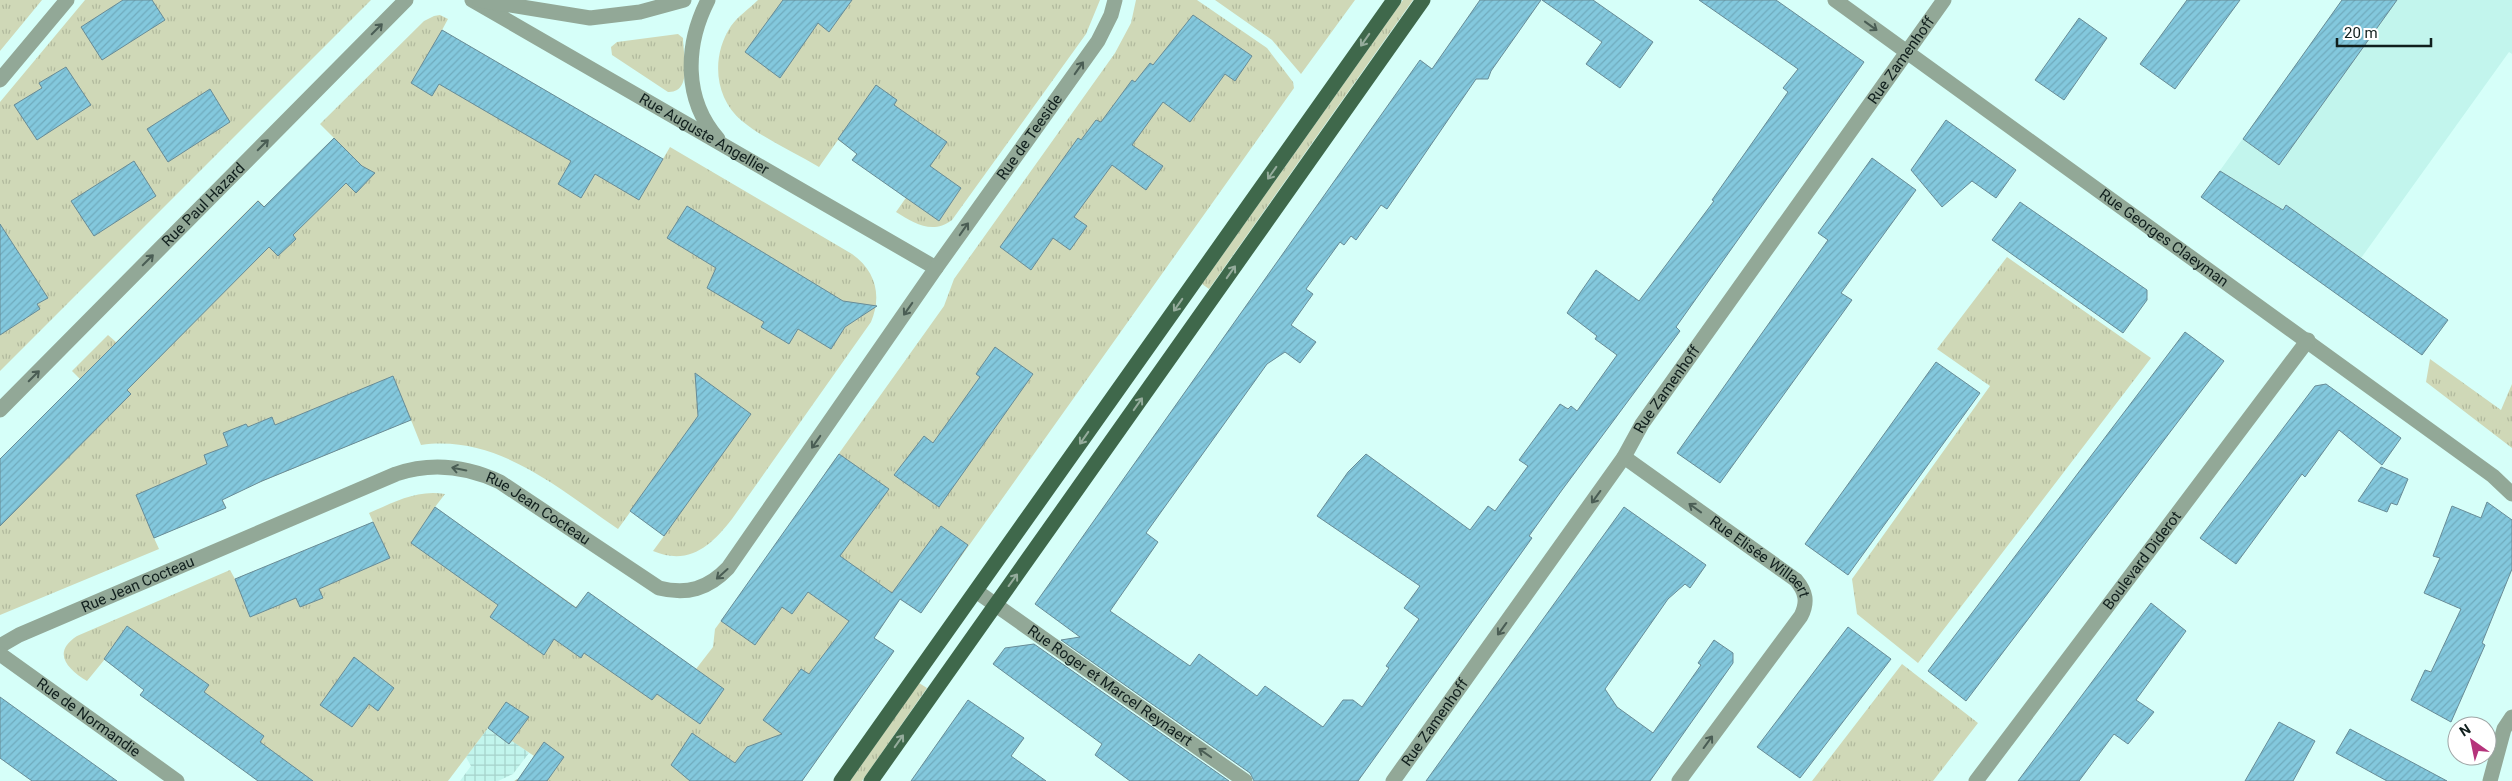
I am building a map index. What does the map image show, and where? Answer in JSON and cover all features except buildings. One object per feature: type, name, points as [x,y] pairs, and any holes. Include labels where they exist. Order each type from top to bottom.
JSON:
[{"type":"main road","points":[[841,781],[1394,0]]},
{"type":"main road","points":[[871,781],[1423,0]]},
{"type":"street","points":[[0,80],[67,0]]},
{"type":"street","name":"Rue Paul Hazard","points":[[0,410],[406,0]]},
{"type":"street","name":"Rue Auguste Angellier","points":[[472,0],[936,268]]},
{"type":"street","points":[[478,0],[552,14],[590,18],[640,12],[684,0]]},
{"type":"street","points":[[708,0],[698,23],[692,46],[692,86],[699,111],[711,131],[726,148]]},
{"type":"street","name":"Rue de Teeside","points":[[936,268],[1098,41],[1111,14],[1115,0]]},
{"type":"street","name":"Rue Georges Claeyman","points":[[1835,0],[2308,340],[2493,476]]},
{"type":"street","name":"Rue Zamenhoff","points":[[1393,781],[1624,457],[1642,424],[1944,0]]},
{"type":"street","name":"Rue Jean Cocteau","points":[[0,646],[19,635],[396,474],[413,468],[428,466],[456,467],[487,475],[659,588],[679,592],[701,589],[720,577],[728,568],[936,268]]},
{"type":"street","name":"Boulevard Diderot","points":[[1976,781],[2308,340]]},
{"type":"street","name":"Rue Elisée Willaert","points":[[1624,457],[1796,580],[1803,590],[1806,602],[1801,616],[1679,781]]},
{"type":"street","points":[[2493,476],[2512,485]]},
{"type":"street","points":[[2493,476],[2512,494]]},
{"type":"street","name":"Rue Roger et Marcel Reynaert","points":[[976,590],[1245,781]]},
{"type":"street","name":"Rue de Normandie","points":[[0,654],[177,781]]},
{"type":"street","points":[[2490,781],[2504,729],[2512,717]]},
{"type":"shaded area","points":[[2342,0],[2512,0],[2512,54],[2509,52],[2336,293],[2201,197]]},
{"type":"shaded area","points":[[488,728],[509,744],[512,740],[529,753],[513,774],[498,781],[460,781],[471,766],[466,757]]},
{"type":"green space","points":[[0,0],[42,0],[0,51]]},
{"type":"green space","points":[[85,0],[371,0],[0,371],[0,102]]},
{"type":"green space","points":[[758,0],[1100,0],[1086,34],[952,220],[937,227],[930,227],[916,223],[896,212],[910,192],[852,160],[857,153],[838,140],[819,167],[760,134],[733,112],[721,89],[718,63],[720,50],[731,26]]},
{"type":"green space","points":[[1136,0],[1197,0],[1267,48],[1293,82],[1294,88],[921,613],[900,599],[874,638],[894,651],[802,781],[514,781],[519,778],[534,756],[512,741],[509,744],[488,728],[448,781],[258,781],[140,695],[145,689],[105,659],[87,681],[74,671],[65,660],[65,649],[69,642],[77,636],[230,570],[235,579],[373,522],[369,513],[397,501],[425,493],[435,493],[445,494],[435,507],[576,607],[588,592],[696,669],[713,647],[715,629],[827,475],[825,473],[944,306],[954,279],[1115,53],[1131,23]]},
{"type":"green space","points":[[1215,0],[1355,0],[1301,74],[1272,40]]},
{"type":"green space","points":[[1403,0],[1413,0],[1209,289],[1202,284]]},
{"type":"green space","points":[[440,15],[448,19],[442,30],[663,159],[670,147],[852,254],[867,268],[875,285],[876,294],[876,303],[871,322],[732,519],[716,538],[698,551],[678,556],[653,551],[664,536],[631,511],[618,529],[550,482],[502,456],[476,448],[449,444],[421,445],[411,420],[222,498],[226,508],[154,538],[159,549],[0,615],[0,459],[80,379],[72,371],[108,335],[116,342],[258,200],[265,207],[334,138],[320,124],[424,21]]},
{"type":"green space","points":[[678,34],[683,38],[685,72],[684,80],[676,91],[668,92],[612,55],[611,47],[617,42]]},
{"type":"green space","points":[[2007,257],[2151,358],[1918,663],[1857,614],[1852,579],[1990,386],[1937,349]]},
{"type":"green space","points":[[2430,359],[2501,410],[2512,384],[2512,448],[2426,382]]},
{"type":"green space","points":[[1902,664],[1978,723],[1933,781],[1812,781]]},
{"type":"green space","points":[[919,683],[927,688],[862,781],[850,781]]}]
